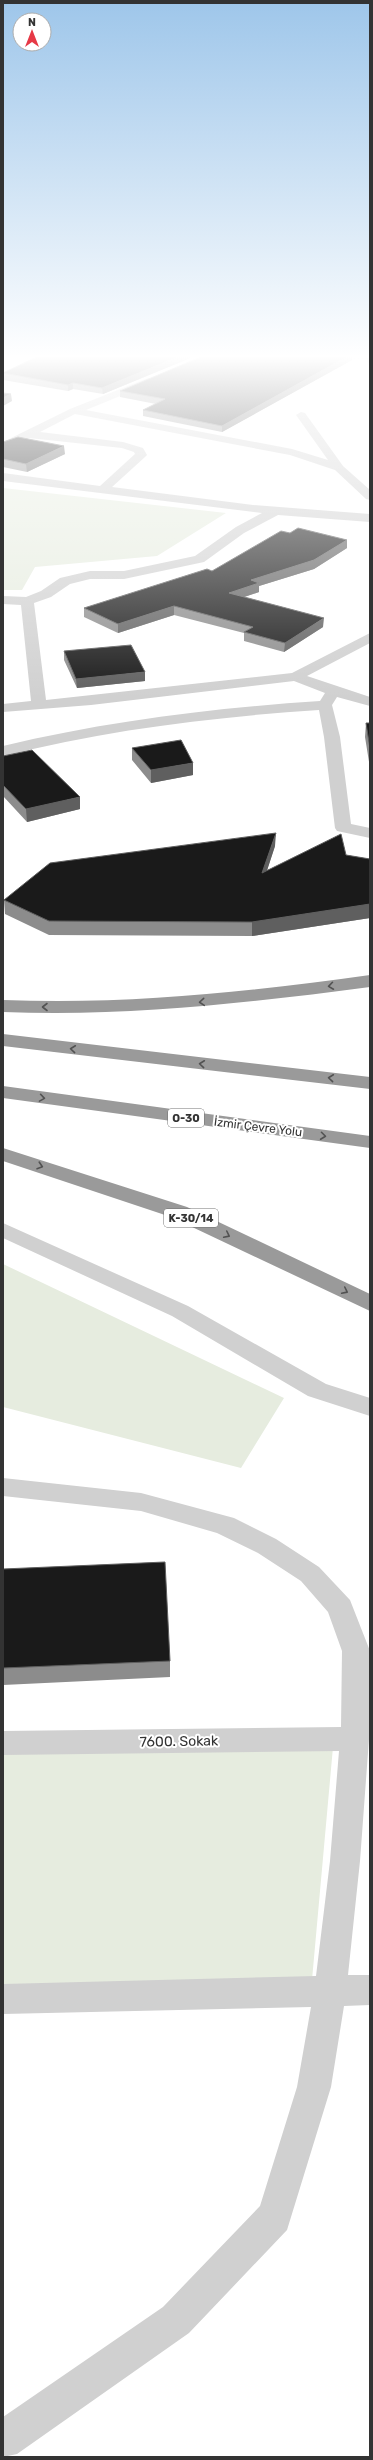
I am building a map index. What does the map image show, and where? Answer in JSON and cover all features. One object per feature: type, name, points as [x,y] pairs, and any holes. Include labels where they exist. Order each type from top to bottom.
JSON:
[{"type":"highway","points":[[3,1006],[135,1008],[247,998],[370,981]]},
{"type":"highway","points":[[3,1040],[370,1083]]},
{"type":"highway","name":"İzmir Çevre Yolu","points":[[3,1092],[370,1142]]},
{"type":"highway","name":"K-30/14","points":[[3,1154],[179,1212],[370,1303]]},
{"type":"street","points":[[103,489],[126,469]]},
{"type":"street","points":[[340,469],[370,496]]},
{"type":"street","points":[[3,477],[276,511],[370,518]]},
{"type":"street","points":[[3,600],[27,601],[46,594],[65,581],[90,575],[124,575],[199,559],[240,530],[276,511]]},
{"type":"street","points":[[27,601],[39,705]]},
{"type":"street","points":[[3,708],[295,677],[370,637]]},
{"type":"street","points":[[295,677],[333,691],[370,702]]},
{"type":"street","points":[[333,691],[325,706],[332,737],[343,828],[370,833]]},
{"type":"street","points":[[3,751],[47,740],[222,712],[325,706]]},
{"type":"street","points":[[3,1230],[180,1311],[317,1390],[370,1407]]},
{"type":"street","points":[[3,1487],[141,1502],[175,1509],[225,1525],[267,1546],[310,1574],[340,1607],[356,1651],[355,1738],[345,1861],[330,1991],[314,2087],[274,2217],[176,2320],[3,2440]]},
{"type":"street","name":"7600. Sokak","points":[[3,1743],[355,1738]]},
{"type":"street","points":[[3,1999],[370,1990]]},
{"type":"shaded area","points":[[3,488],[226,513],[157,556],[35,567],[22,590],[3,590]]},
{"type":"shaded area","points":[[3,1264],[284,1398],[241,1468],[3,1407]]},
{"type":"shaded area","points":[[333,1747],[310,2002],[3,2009],[3,1753]]},
{"type":"building","points":[[298,528],[347,540],[314,560],[251,580],[259,583],[229,593],[324,618],[285,643],[244,632],[253,627],[174,606],[118,624],[84,608],[207,569],[212,571],[281,531],[290,533]]},
{"type":"building","points":[[131,645],[145,672],[76,679],[64,651]]},
{"type":"building","points":[[366,723],[370,723],[370,749]]},
{"type":"building","points":[[181,740],[193,763],[151,770],[132,748]]},
{"type":"building","points":[[32,750],[80,797],[26,809],[3,785],[3,756]]},
{"type":"building","points":[[276,833],[262,873],[341,834],[346,855],[370,859],[370,904],[252,922],[49,921],[4,900],[50,863]]},
{"type":"building","points":[[165,1562],[170,1661],[3,1668],[3,1569]]}]
